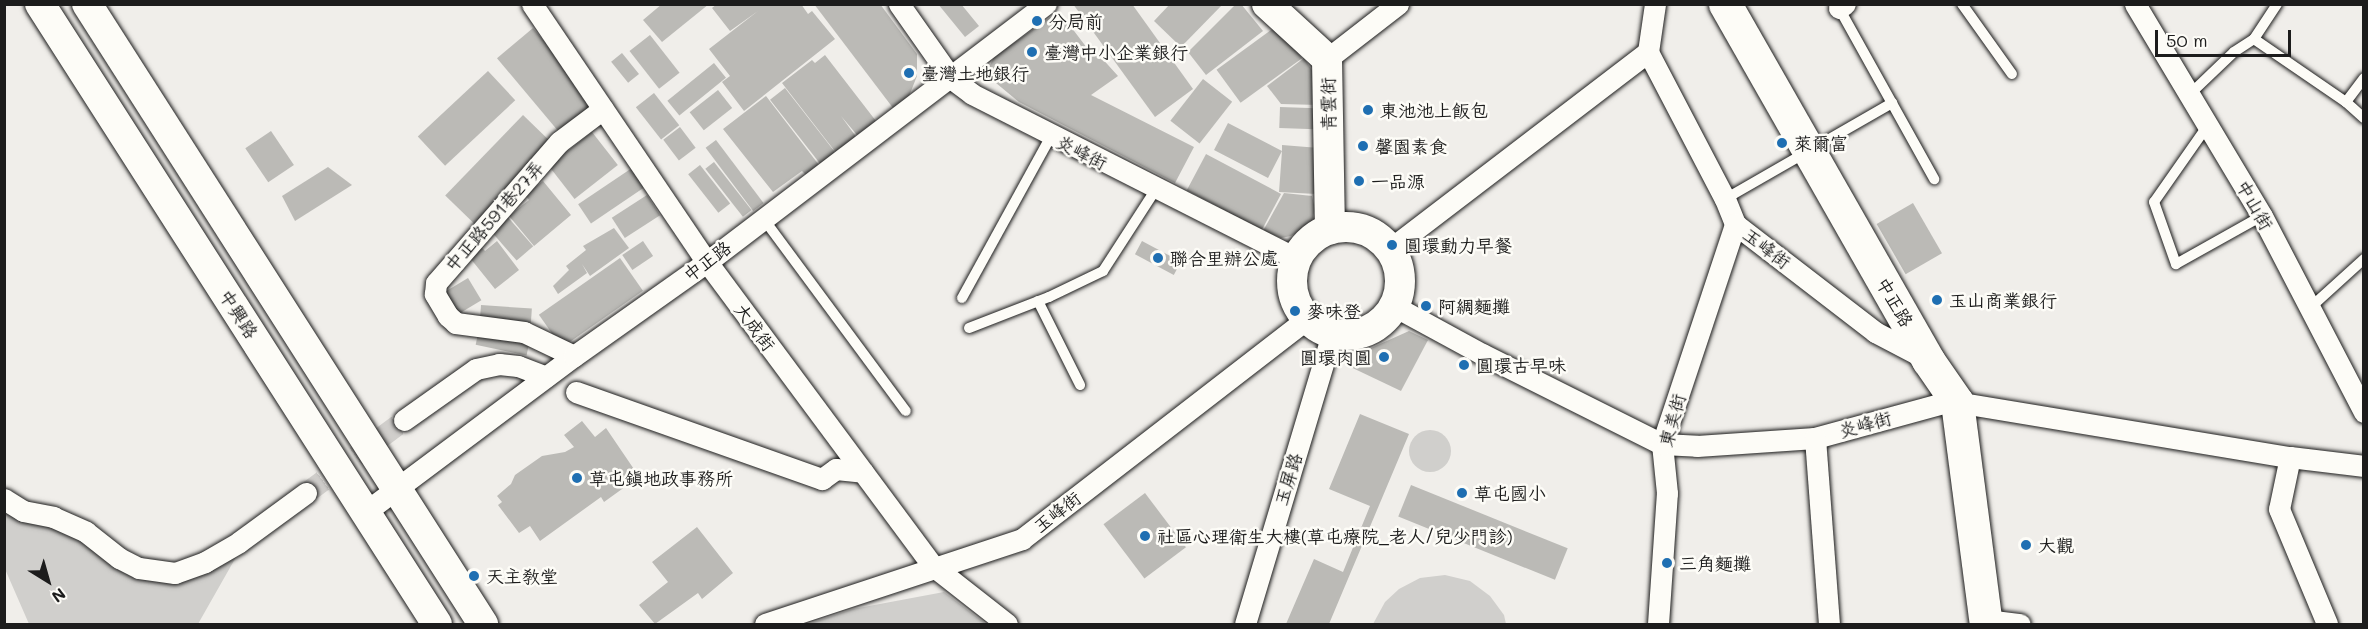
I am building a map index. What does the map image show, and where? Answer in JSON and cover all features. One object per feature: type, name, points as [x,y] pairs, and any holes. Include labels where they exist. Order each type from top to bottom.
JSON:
[{"type":"main road","name":"中正路","points":[[1725,4],[1928,360],[1957,402],[1986,622]]},
{"type":"street","name":"中興路","points":[[40,4],[437,624]]},
{"type":"street","name":"中興路","points":[[87,4],[483,624]]},
{"type":"street","name":"大成街","points":[[532,4],[707,262],[933,566],[1007,624]]},
{"type":"street","name":"炎峰街","points":[[899,4],[951,78],[972,93],[1051,136],[1297,260]]},
{"type":"street","name":"中正路","points":[[364,513],[574,356],[707,262],[1046,4]]},
{"type":"street","name":"青雲街","points":[[1267,4],[1328,59],[1330,229]]},
{"type":"street","points":[[1328,59],[1398,4]]},
{"type":"street","points":[[1390,249],[1648,52],[1655,4]]},
{"type":"street","name":"中山街","points":[[2134,4],[2262,216],[2364,412]]},
{"type":"street","name":"玉峰街","points":[[1648,52],[1725,200],[1735,224],[1875,332],[1928,360]]},
{"type":"street","name":"中正路591巷27弄","points":[[574,356],[524,332],[456,323],[447,316],[435,294],[436,283],[559,142],[603,109]]},
{"type":"street","name":"東美街","points":[[1658,624],[1667,493],[1662,444],[1735,224]]},
{"type":"street","points":[[1347,227],[1364,230],[1379,237],[1390,249],[1397,262],[1400,277],[1395,306],[1384,320],[1368,331],[1350,335],[1332,334],[1307,319],[1298,306],[1293,291],[1292,275],[1305,246],[1316,236],[1330,229],[1347,227]]},
{"type":"street","name":"炎峰街","points":[[1395,306],[1482,354],[1662,444],[1697,446],[1815,438],[1950,401],[2290,457],[2364,466]]},
{"type":"street","name":"玉峰街","points":[[765,624],[933,566],[1023,538],[1307,319]]},
{"type":"street","name":"玉屏路","points":[[1245,624],[1332,334]]},
{"type":"street","points":[[404,420],[476,369],[499,364],[518,366],[546,377]]},
{"type":"street","points":[[576,392],[822,478],[836,469],[862,472]]},
{"type":"street","points":[[1815,438],[1829,624]]},
{"type":"street","points":[[2290,457],[2279,509],[2327,624]]},
{"type":"street","points":[[4,499],[23,511],[53,517],[86,532],[119,558],[139,568],[175,573],[205,562],[239,542],[306,493]]},
{"type":"street","points":[[1986,622],[2020,624]]},
{"type":"lane","points":[[1962,4],[2012,74]]},
{"type":"lane","points":[[2189,95],[2234,52],[2254,39],[2277,4]]},
{"type":"lane","points":[[1842,6],[1892,104],[1934,179]]},
{"type":"lane","points":[[2254,39],[2346,102],[2364,118]]},
{"type":"lane","points":[[2346,102],[2364,78]]},
{"type":"lane","points":[[1725,200],[1892,104]]},
{"type":"lane","points":[[2208,125],[2154,202],[2176,264],[2262,216]]},
{"type":"lane","points":[[962,298],[1051,136]]},
{"type":"lane","points":[[969,328],[1038,301],[1103,271],[1156,189]]},
{"type":"lane","points":[[763,218],[906,411]]},
{"type":"lane","points":[[2311,307],[2364,259]]},
{"type":"lane","points":[[1038,301],[1080,385]]},
{"type":"shaded area","points":[[1430,430],[1445,436],[1451,451],[1445,466],[1430,472],[1415,466],[1409,451],[1415,436]]},
{"type":"shaded area","points":[[9,506],[104,538],[164,571],[244,543],[198,624],[29,624],[5,569],[4,513]]},
{"type":"shaded area","points":[[1445,575],[1470,581],[1490,596],[1504,615],[1506,624],[1373,624],[1385,602],[1399,589],[1420,578]]},
{"type":"shaded area","points":[[944,592],[986,624],[808,624],[853,609]]},
{"type":"building","points":[[662,4],[709,4],[662,42],[643,20]]},
{"type":"building","points":[[717,4],[801,4],[808,14],[812,11],[835,39],[744,111],[722,82],[730,76],[709,49],[758,11],[730,31],[712,8]]},
{"type":"building","points":[[814,4],[880,4],[917,54],[917,76],[909,96],[893,108]]},
{"type":"building","points":[[938,4],[961,4],[979,26],[965,37]]},
{"type":"building","points":[[1073,4],[1132,4],[1193,89],[1155,117]]},
{"type":"building","points":[[1170,4],[1223,4],[1181,47],[1154,21]]},
{"type":"building","points":[[1236,4],[1241,4],[1263,31],[1206,75],[1188,52]]},
{"type":"building","points":[[1059,11],[1087,48],[1099,55],[1118,76],[1091,95],[1194,147],[1175,183],[1019,102],[990,78],[988,69],[994,57]]},
{"type":"building","points":[[1278,25],[1302,58],[1241,103],[1217,70]]},
{"type":"building","points":[[533,28],[596,103],[560,133],[497,58]]},
{"type":"building","points":[[650,35],[680,73],[659,89],[630,51]]},
{"type":"building","points":[[622,53],[639,74],[628,83],[611,62]]},
{"type":"building","points":[[825,55],[876,121],[857,135],[841,116],[857,138],[837,154],[782,83],[812,60],[815,63]]},
{"type":"building","points":[[1304,58],[1315,75],[1319,105],[1281,104],[1267,86]]},
{"type":"building","points":[[714,63],[726,78],[679,116],[667,101]]},
{"type":"building","points":[[488,71],[515,100],[445,166],[418,136]]},
{"type":"building","points":[[1203,79],[1232,102],[1200,144],[1170,121]]},
{"type":"building","points":[[785,88],[836,153],[821,165],[770,100]]},
{"type":"building","points":[[718,90],[732,108],[704,130],[690,112]]},
{"type":"building","points":[[654,93],[679,125],[661,139],[636,107]]},
{"type":"building","points":[[766,96],[819,165],[806,175],[802,171],[773,192],[723,129]]},
{"type":"building","points":[[1280,107],[1316,108],[1315,129],[1279,128]]},
{"type":"building","points":[[523,115],[553,144],[475,225],[445,196]]},
{"type":"building","points":[[1228,123],[1282,151],[1268,178],[1214,150]]},
{"type":"building","points":[[680,127],[696,148],[679,160],[663,140]]},
{"type":"building","points":[[271,131],[294,165],[268,182],[245,148]]},
{"type":"building","points":[[592,132],[618,165],[575,199],[549,166]]},
{"type":"building","points":[[716,140],[764,203],[753,211],[706,148]]},
{"type":"building","points":[[1282,145],[1319,148],[1316,194],[1279,192]]},
{"type":"building","points":[[1206,154],[1281,194],[1262,230],[1187,190]]},
{"type":"building","points":[[714,162],[752,210],[743,217],[705,169]]},
{"type":"building","points":[[700,165],[730,204],[718,213],[688,174]]},
{"type":"building","points":[[328,167],[352,185],[295,221],[282,196]]},
{"type":"building","points":[[632,168],[645,187],[591,223],[578,204]]},
{"type":"building","points":[[543,181],[571,215],[534,246],[509,216],[529,200],[525,195]]},
{"type":"building","points":[[1284,193],[1312,196],[1315,209],[1312,221],[1305,228],[1291,236],[1281,238],[1263,231]]},
{"type":"building","points":[[647,195],[660,215],[625,238],[612,218]]},
{"type":"building","points":[[1913,203],[1942,253],[1906,274],[1877,224]]},
{"type":"building","points":[[507,216],[533,246],[517,261],[490,230]]},
{"type":"building","points":[[614,228],[629,248],[590,276],[582,264],[587,273],[558,294],[553,286],[569,270],[566,266],[586,250],[583,246]]},
{"type":"building","points":[[497,241],[519,270],[495,289],[466,253],[478,243],[485,251]]},
{"type":"building","points":[[643,241],[653,256],[632,270],[622,255]]},
{"type":"building","name":"聯合里辦公處","points":[[1142,241],[1181,262],[1174,275],[1135,254]]},
{"type":"building","points":[[620,258],[643,291],[562,348],[539,315]]},
{"type":"building","points":[[468,278],[481,300],[454,317],[441,294]]},
{"type":"building","points":[[481,305],[532,309],[531,328],[480,324]]},
{"type":"building","points":[[479,329],[530,340],[527,355],[476,345]]},
{"type":"building","points":[[1409,331],[1428,340],[1401,391],[1340,362]]},
{"type":"building","points":[[1360,414],[1409,434],[1329,624],[1286,624],[1314,559],[1343,572],[1370,506],[1329,489]]},
{"type":"building","name":"草屯鎮地政事務所","points":[[582,421],[595,437],[606,428],[642,481],[632,488],[629,484],[604,502],[601,497],[540,541],[530,526],[519,533],[498,505],[502,502],[497,496],[511,484],[515,475],[542,456],[565,452],[574,447],[564,435]]},
{"type":"building","points":[[1411,485],[1568,548],[1555,580],[1398,517]]},
{"type":"building","name":"社區心理衛生大樓(草屯療院_老人/兒少門診)","points":[[1145,493],[1186,547],[1144,579],[1103,524]]},
{"type":"building","points":[[697,527],[733,573],[702,599],[698,593],[655,624],[639,605],[668,582],[652,562]]},
{"type":"tunnel","points":[[306,493],[404,420]]},
{"type":"place","name":"分局前","points":[[1037,21]]},
{"type":"place","name":"臺灣中小企業銀行","points":[[1032,52]]},
{"type":"place","name":"臺灣土地銀行","points":[[909,73]]},
{"type":"place","name":"東池池上飯包","points":[[1368,110]]},
{"type":"place","name":"萊爾富","points":[[1782,143]]},
{"type":"place","name":"馨園素食","points":[[1363,146]]},
{"type":"place","name":"一品源","points":[[1359,181]]},
{"type":"place","name":"圓環動力早餐","points":[[1392,245]]},
{"type":"place","name":"聯合里辦公處","points":[[1158,258]]},
{"type":"place","name":"玉山商業銀行","points":[[1937,300]]},
{"type":"place","name":"阿綢麵攤","points":[[1426,306]]},
{"type":"place","name":"麥味登","points":[[1295,311]]},
{"type":"place","name":"圓環肉圓","points":[[1384,357]]},
{"type":"place","name":"圓環古早味","points":[[1464,365]]},
{"type":"place","name":"草屯鎮地政事務所","points":[[577,478]]},
{"type":"place","name":"草屯國小","points":[[1462,493]]},
{"type":"place","name":"社區心理衛生大樓(草屯療院_老人/兒少門診)","points":[[1145,536]]},
{"type":"place","name":"大觀","points":[[2026,545]]},
{"type":"place","name":"三角麵攤","points":[[1667,563]]},
{"type":"place","name":"天主教堂","points":[[474,576]]}]
